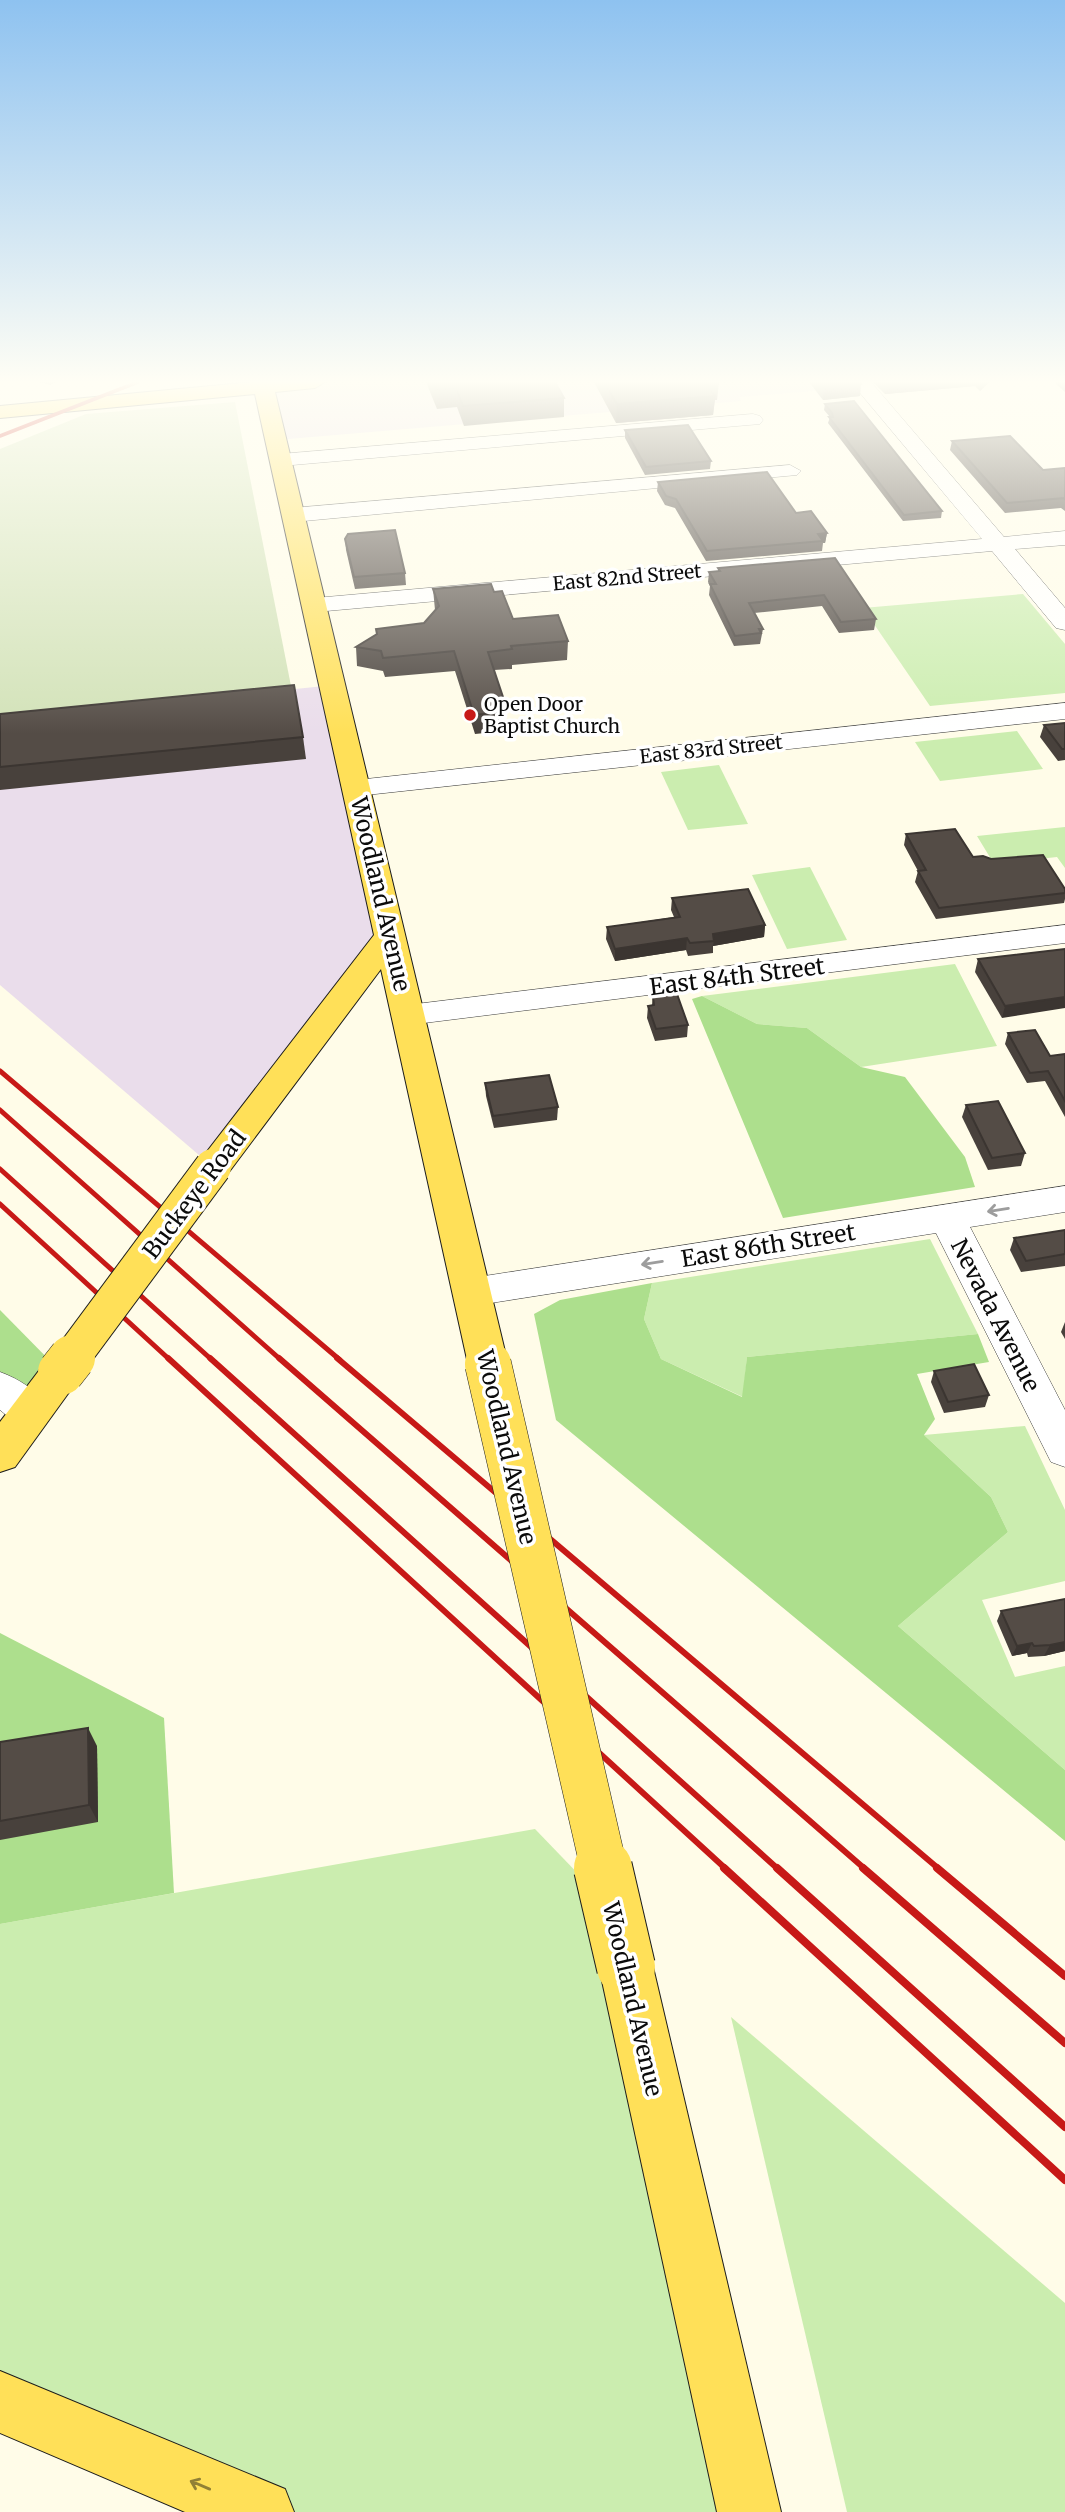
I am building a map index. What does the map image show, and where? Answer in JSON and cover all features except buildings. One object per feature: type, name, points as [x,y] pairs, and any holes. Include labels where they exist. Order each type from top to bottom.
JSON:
[{"type":"main road","name":"Woodland Avenue","points":[[290,499],[750,2512]]},
{"type":"main road","name":"Buckeye Road","points":[[0,1454],[16,1400],[61,1372],[213,1167],[390,936]]},
{"type":"main road","points":[[0,2402],[262,2512]]},
{"type":"street","points":[[293,515],[471,499]]},
{"type":"street","points":[[960,499],[1065,623]]},
{"type":"street","name":"East 82nd Street","points":[[315,605],[1065,538]]},
{"type":"street","name":"East 83rd Street","points":[[357,788],[1065,711]]},
{"type":"street","name":"East 84th Street","points":[[408,1015],[1065,934]]},
{"type":"street","name":"East 86th Street","points":[[472,1292],[1065,1199]]},
{"type":"street","name":"Nevada Avenue","points":[[947,1217],[1065,1450]]},
{"type":"shaded area","points":[[334,685],[390,936],[213,1167],[0,985],[0,719]]},
{"type":"green space","points":[[0,499],[254,499],[291,686],[0,716]]},
{"type":"green space","points":[[1023,594],[1065,644],[1065,693],[930,706],[863,608]]},
{"type":"green space","points":[[1017,731],[1043,769],[940,781],[915,742]]},
{"type":"green space","points":[[719,765],[748,824],[688,830],[661,772]]},
{"type":"green space","points":[[1065,827],[1065,868],[1057,857],[994,864],[977,836]]},
{"type":"green space","points":[[810,867],[847,940],[787,949],[752,875]]},
{"type":"green space","points":[[955,964],[997,1046],[861,1067],[807,1028],[757,1024],[702,996]]},
{"type":"green space","points":[[702,996],[757,1024],[807,1028],[861,1067],[905,1077],[965,1157],[975,1187],[783,1218],[692,999]]},
{"type":"green space","points":[[930,1239],[978,1334],[747,1357],[743,1397],[661,1359],[644,1319],[652,1283]]},
{"type":"green space","points":[[652,1283],[644,1319],[661,1359],[742,1397],[747,1357],[978,1334],[989,1362],[917,1374],[935,1419],[924,1435],[991,1497],[1008,1532],[898,1626],[1065,1770],[1065,1841],[556,1420],[534,1314],[560,1300]]},
{"type":"green space","points":[[0,1310],[61,1372],[31,1412],[0,1388]]},
{"type":"green space","points":[[1025,1426],[1065,1510],[1065,1581],[982,1600],[1015,1677],[1065,1666],[1065,1770],[898,1626],[1008,1532],[991,1497],[924,1435]]},
{"type":"green space","points":[[0,1633],[164,1718],[174,1893],[0,1924]]},
{"type":"green space","points":[[535,1829],[613,1910],[749,2512],[262,2512],[0,2402],[0,1924]]},
{"type":"green space","points":[[731,2017],[1065,2303],[1065,2512],[847,2512]]},
{"type":"railway","points":[[0,1071],[340,1360]]},
{"type":"railway","points":[[0,1110],[281,1360]]},
{"type":"railway","points":[[0,1169],[212,1360]]},
{"type":"railway","points":[[0,1204],[170,1360]]},
{"type":"railway","points":[[168,1358],[726,1869]]},
{"type":"railway","points":[[210,1358],[778,1869]]},
{"type":"railway","points":[[279,1358],[865,1869]]},
{"type":"railway","points":[[337,1358],[939,1869]]},
{"type":"railway","points":[[724,1868],[1065,2180]]},
{"type":"railway","points":[[777,1868],[1065,2127]]},
{"type":"railway","points":[[863,1868],[1065,2043]]},
{"type":"railway","points":[[937,1868],[1065,1976]]},
{"type":"place","name":"Open Door Baptist Church","points":[[470,715]]}]
